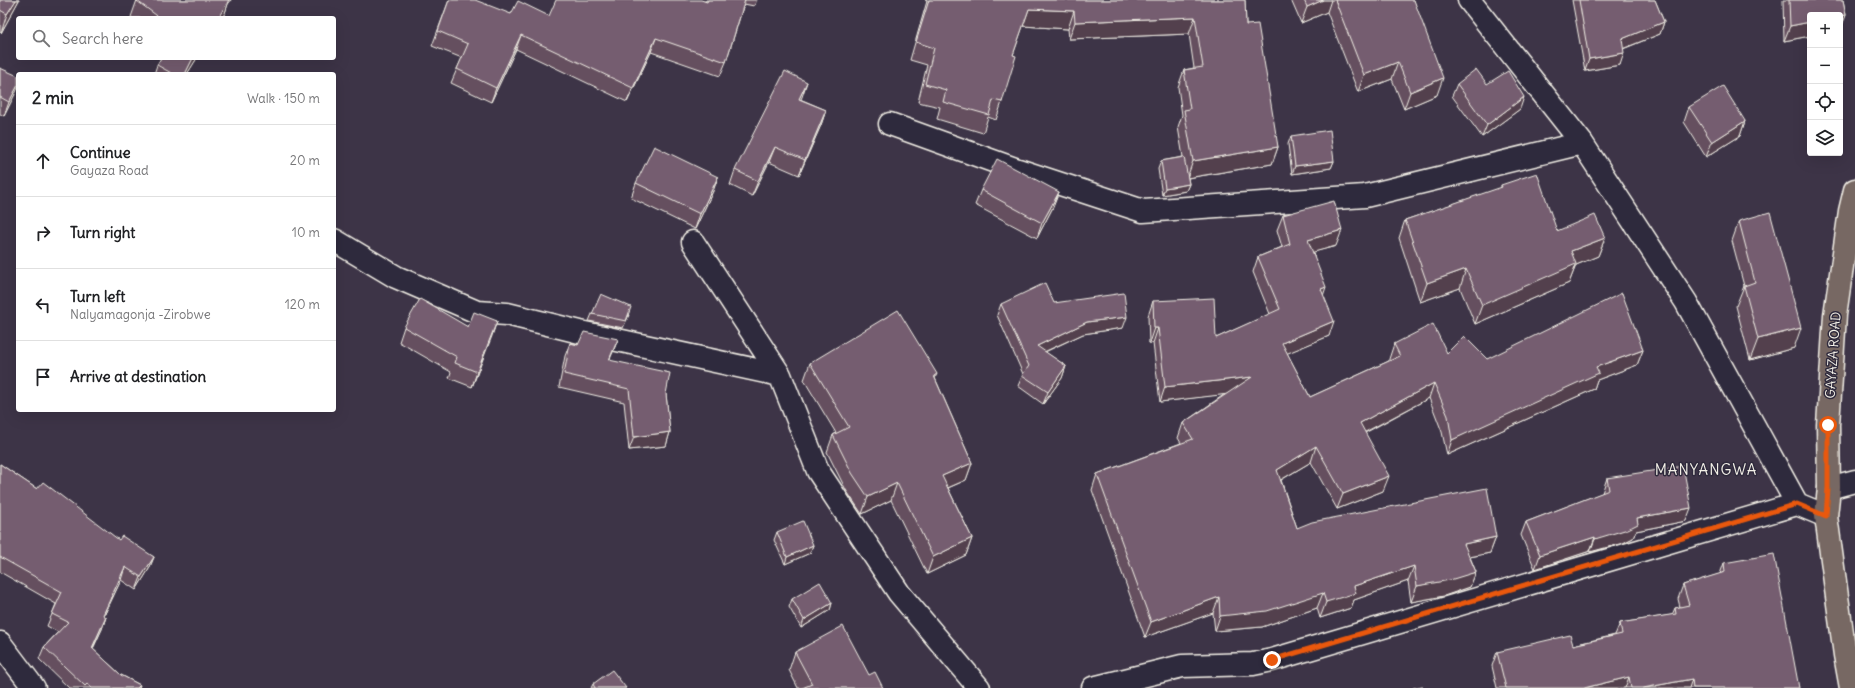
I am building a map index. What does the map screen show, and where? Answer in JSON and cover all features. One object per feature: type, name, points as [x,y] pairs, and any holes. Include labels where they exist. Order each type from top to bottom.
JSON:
[{"type":"main road","name":"GAYAZA ROAD","points":[[1851,688],[1826,516],[1828,488],[1828,425],[1835,315],[1850,211],[1855,190]]},
{"type":"street","points":[[1469,0],[1582,143],[1686,302],[1797,504],[1826,516]]},
{"type":"street","points":[[890,124],[1018,170],[1143,211],[1365,196],[1582,143]]},
{"type":"street","points":[[336,241],[396,277],[477,312],[507,314],[580,332],[780,375]]},
{"type":"street","points":[[693,242],[780,375],[818,470],[899,593],[979,688]]},
{"type":"street","points":[[1828,488],[1855,481]]},
{"type":"street","points":[[1092,688],[1182,666],[1253,664],[1272,660],[1797,504]]},
{"type":"street","points":[[0,643],[34,688]]},
{"type":"building","points":[[0,0],[16,0],[7,14],[0,10]]},
{"type":"building","points":[[229,0],[219,16],[157,16],[137,1]]},
{"type":"building","points":[[449,0],[475,0],[511,14],[518,1],[549,16],[556,0],[701,0],[707,2],[708,0],[745,0],[726,62],[656,38],[633,88],[521,35],[496,88],[457,69],[468,44],[438,31]]},
{"type":"building","points":[[929,0],[1245,0],[1246,25],[1258,24],[1278,147],[1193,161],[1184,110],[1190,109],[1184,70],[1203,67],[1195,17],[1075,22],[1074,11],[1029,9],[1013,55],[1016,56],[1002,102],[993,100],[989,115],[943,102],[946,90],[925,84],[934,48],[916,42]]},
{"type":"building","points":[[1304,0],[1323,0],[1307,7]]},
{"type":"building","points":[[1335,0],[1414,0],[1443,78],[1410,92],[1398,62],[1364,75]]},
{"type":"building","points":[[1579,0],[1655,0],[1664,22],[1622,39],[1624,53],[1589,59]]},
{"type":"building","points":[[1789,0],[1843,0],[1846,15],[1843,16],[1843,12],[1807,12],[1807,23],[1790,26]]},
{"type":"building","points":[[160,60],[192,60],[186,72],[169,72],[157,65]]},
{"type":"building","points":[[0,68],[16,75],[16,89],[9,102],[0,97]]},
{"type":"building","points":[[1476,69],[1487,84],[1508,71],[1524,97],[1487,125],[1457,84]]},
{"type":"building","points":[[785,71],[807,82],[799,99],[826,110],[805,160],[775,147],[758,181],[735,170]]},
{"type":"building","points":[[1723,86],[1745,121],[1712,142],[1689,107]]},
{"type":"building","points":[[1330,130],[1334,161],[1295,166],[1291,136]]},
{"type":"building","points":[[654,146],[718,177],[700,214],[636,183]]},
{"type":"building","points":[[1184,157],[1189,184],[1165,188],[1161,161]]},
{"type":"building","points":[[997,159],[1059,192],[1042,223],[981,190]]},
{"type":"building","points":[[1537,173],[1557,231],[1595,215],[1605,238],[1571,251],[1576,264],[1482,305],[1466,269],[1427,283],[1405,220],[1502,187],[1501,185]]},
{"type":"building","points":[[1334,201],[1342,230],[1308,240],[1326,287],[1321,289],[1334,321],[1282,343],[1310,397],[1400,356],[1394,344],[1433,324],[1447,353],[1464,336],[1487,359],[1622,293],[1643,350],[1596,367],[1599,373],[1452,440],[1448,416],[1434,383],[1360,423],[1389,476],[1343,494],[1316,446],[1277,470],[1297,528],[1312,522],[1487,488],[1496,537],[1464,544],[1476,572],[1450,580],[1417,586],[1414,566],[1354,586],[1356,593],[1326,602],[1323,593],[1267,611],[1220,616],[1219,597],[1151,622],[1097,474],[1193,439],[1183,423],[1252,377],[1165,387],[1158,328],[1154,328],[1153,301],[1214,298],[1216,338],[1280,309],[1258,257],[1290,244],[1283,215]]},
{"type":"building","points":[[1770,212],[1801,328],[1758,339],[1744,286],[1755,282],[1739,221]]},
{"type":"building","points":[[1045,283],[1054,303],[1124,293],[1127,317],[1087,322],[1037,346],[1066,366],[1048,392],[1022,375],[1029,366],[1001,304]]},
{"type":"building","points":[[601,294],[631,307],[626,321],[592,314]]},
{"type":"building","points":[[420,299],[468,327],[474,312],[497,321],[477,372],[455,363],[457,357],[404,327]]},
{"type":"building","points":[[898,310],[937,374],[934,376],[972,463],[942,476],[972,538],[933,557],[897,483],[868,497],[852,473],[833,435],[849,427],[810,363]]},
{"type":"building","points":[[584,332],[618,339],[609,360],[670,373],[666,394],[670,432],[634,437],[629,389],[564,374],[570,343],[578,345]]},
{"type":"building","points":[[0,464],[37,489],[43,482],[119,540],[122,536],[154,557],[141,577],[125,567],[103,615],[106,617],[92,648],[121,675],[140,685],[137,688],[92,688],[87,684],[85,686],[44,647],[68,622],[52,614],[62,592],[0,557]]},
{"type":"building","points":[[1683,466],[1691,508],[1637,518],[1638,524],[1628,529],[1595,539],[1595,537],[1540,555],[1526,522],[1609,490],[1607,478]]},
{"type":"building","points":[[803,521],[813,545],[787,557],[777,532]]},
{"type":"building","points":[[1774,554],[1799,688],[1693,688],[1692,679],[1643,688],[1631,688],[1629,677],[1584,688],[1506,688],[1497,652],[1570,635],[1573,645],[1622,634],[1620,623],[1676,614],[1675,608],[1689,605],[1683,585],[1725,572],[1724,563]]},
{"type":"building","points":[[820,582],[832,603],[804,620],[792,599]]},
{"type":"building","points":[[843,626],[869,675],[875,672],[883,688],[802,688],[812,684],[795,652]]},
{"type":"building","points":[[612,670],[626,688],[595,688],[593,684]]},
{"type":"district","name":"MANYANGWA","points":[[1706,469]]},
{"type":"route","points":[[1272,660],[1797,504],[1826,516],[1828,488],[1828,425]]}]
